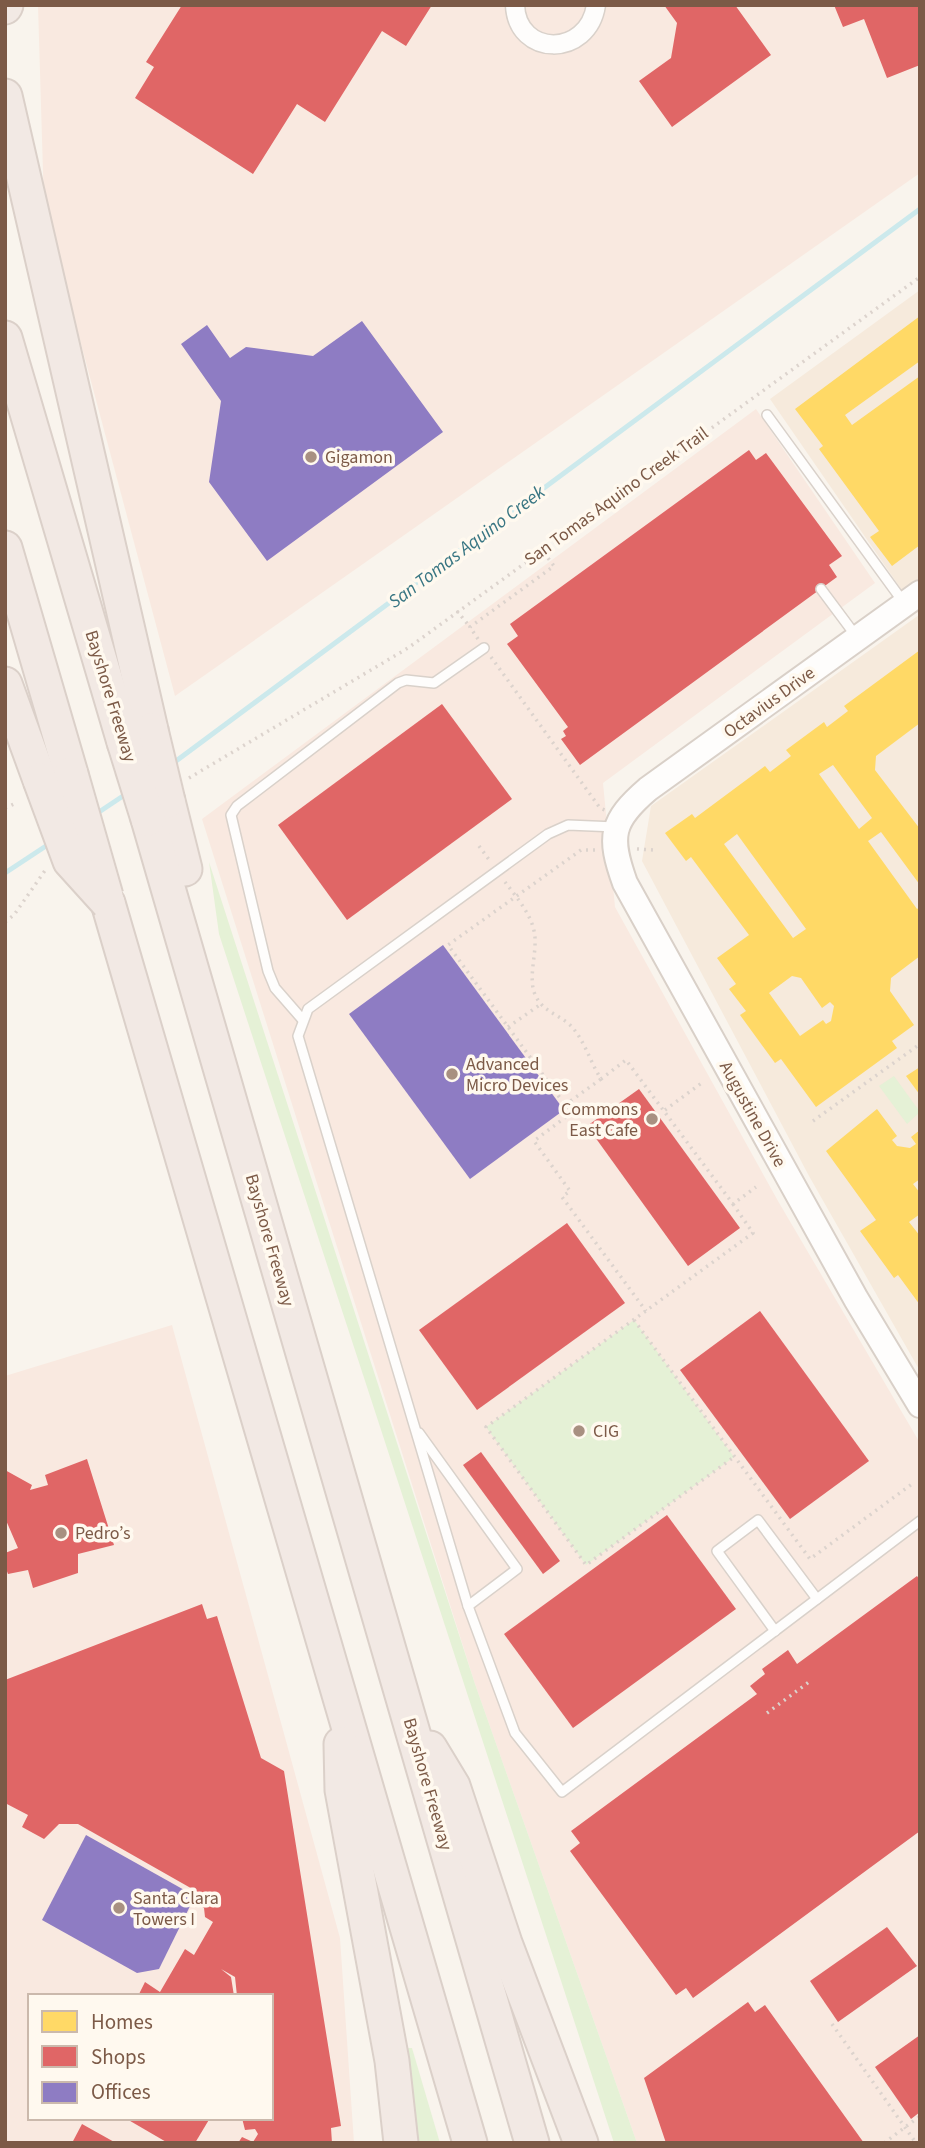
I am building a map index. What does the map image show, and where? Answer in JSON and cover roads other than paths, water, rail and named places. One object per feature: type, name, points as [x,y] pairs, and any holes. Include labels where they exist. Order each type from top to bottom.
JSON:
[{"type":"highway","points":[[5,96],[61,344],[137,736]]},
{"type":"highway","points":[[5,158],[61,344]]},
{"type":"highway","name":"Bayshore Freeway","points":[[5,338],[137,736],[158,810],[204,1010],[532,2143]]},
{"type":"highway","points":[[5,548],[56,777]]},
{"type":"highway","points":[[5,684],[56,777],[108,903],[470,2143]]},
{"type":"highway","points":[[341,1704],[342,1790],[392,2061],[401,2143]]},
{"type":"highway","points":[[407,1710],[453,1786],[505,1943],[581,2143]]},
{"type":"street","points":[[515,5],[520,26],[529,36],[554,45],[579,38],[588,29],[596,5]]},
{"type":"street","name":"Octavius Drive","points":[[617,830],[648,789],[912,598]]},
{"type":"street","name":"Augustine Drive","points":[[617,830],[625,883],[856,1299],[920,1405]]},
{"type":"lane","points":[[767,415],[912,598]]},
{"type":"lane","points":[[821,589],[857,638]]},
{"type":"lane","points":[[302,1019],[275,988],[268,971],[231,827],[231,815],[237,806],[398,683],[406,680],[434,683],[484,648]]},
{"type":"lane","points":[[617,830],[568,825],[548,834],[307,1009],[298,1036],[299,1047],[468,1606],[515,1733],[562,1792],[920,1521]]},
{"type":"lane","points":[[415,1427],[517,1569],[468,1606]]},
{"type":"lane","points":[[775,1631],[717,1551],[727,1543],[758,1520],[817,1599]]},
{"type":"waterway","name":"San Tomas Aquino Creek","points":[[172,764],[920,209]]},
{"type":"waterway","name":"San Tomas Aquino Creek","points":[[96,814],[129,792]]},
{"type":"waterway","name":"San Tomas Aquino Creek","points":[[5,873],[52,842]]},
{"type":"place","name":"Gigamon","points":[[311,457]]},
{"type":"place","name":"Advanced Micro Devices","points":[[452,1074]]},
{"type":"place","name":"Commons East Cafe","points":[[652,1119]]},
{"type":"place","name":"CIG","points":[[579,1431]]},
{"type":"place","name":"Pedro’s","points":[[61,1533]]},
{"type":"place","name":"Santa Clara Towers I","points":[[119,1908]]}]
